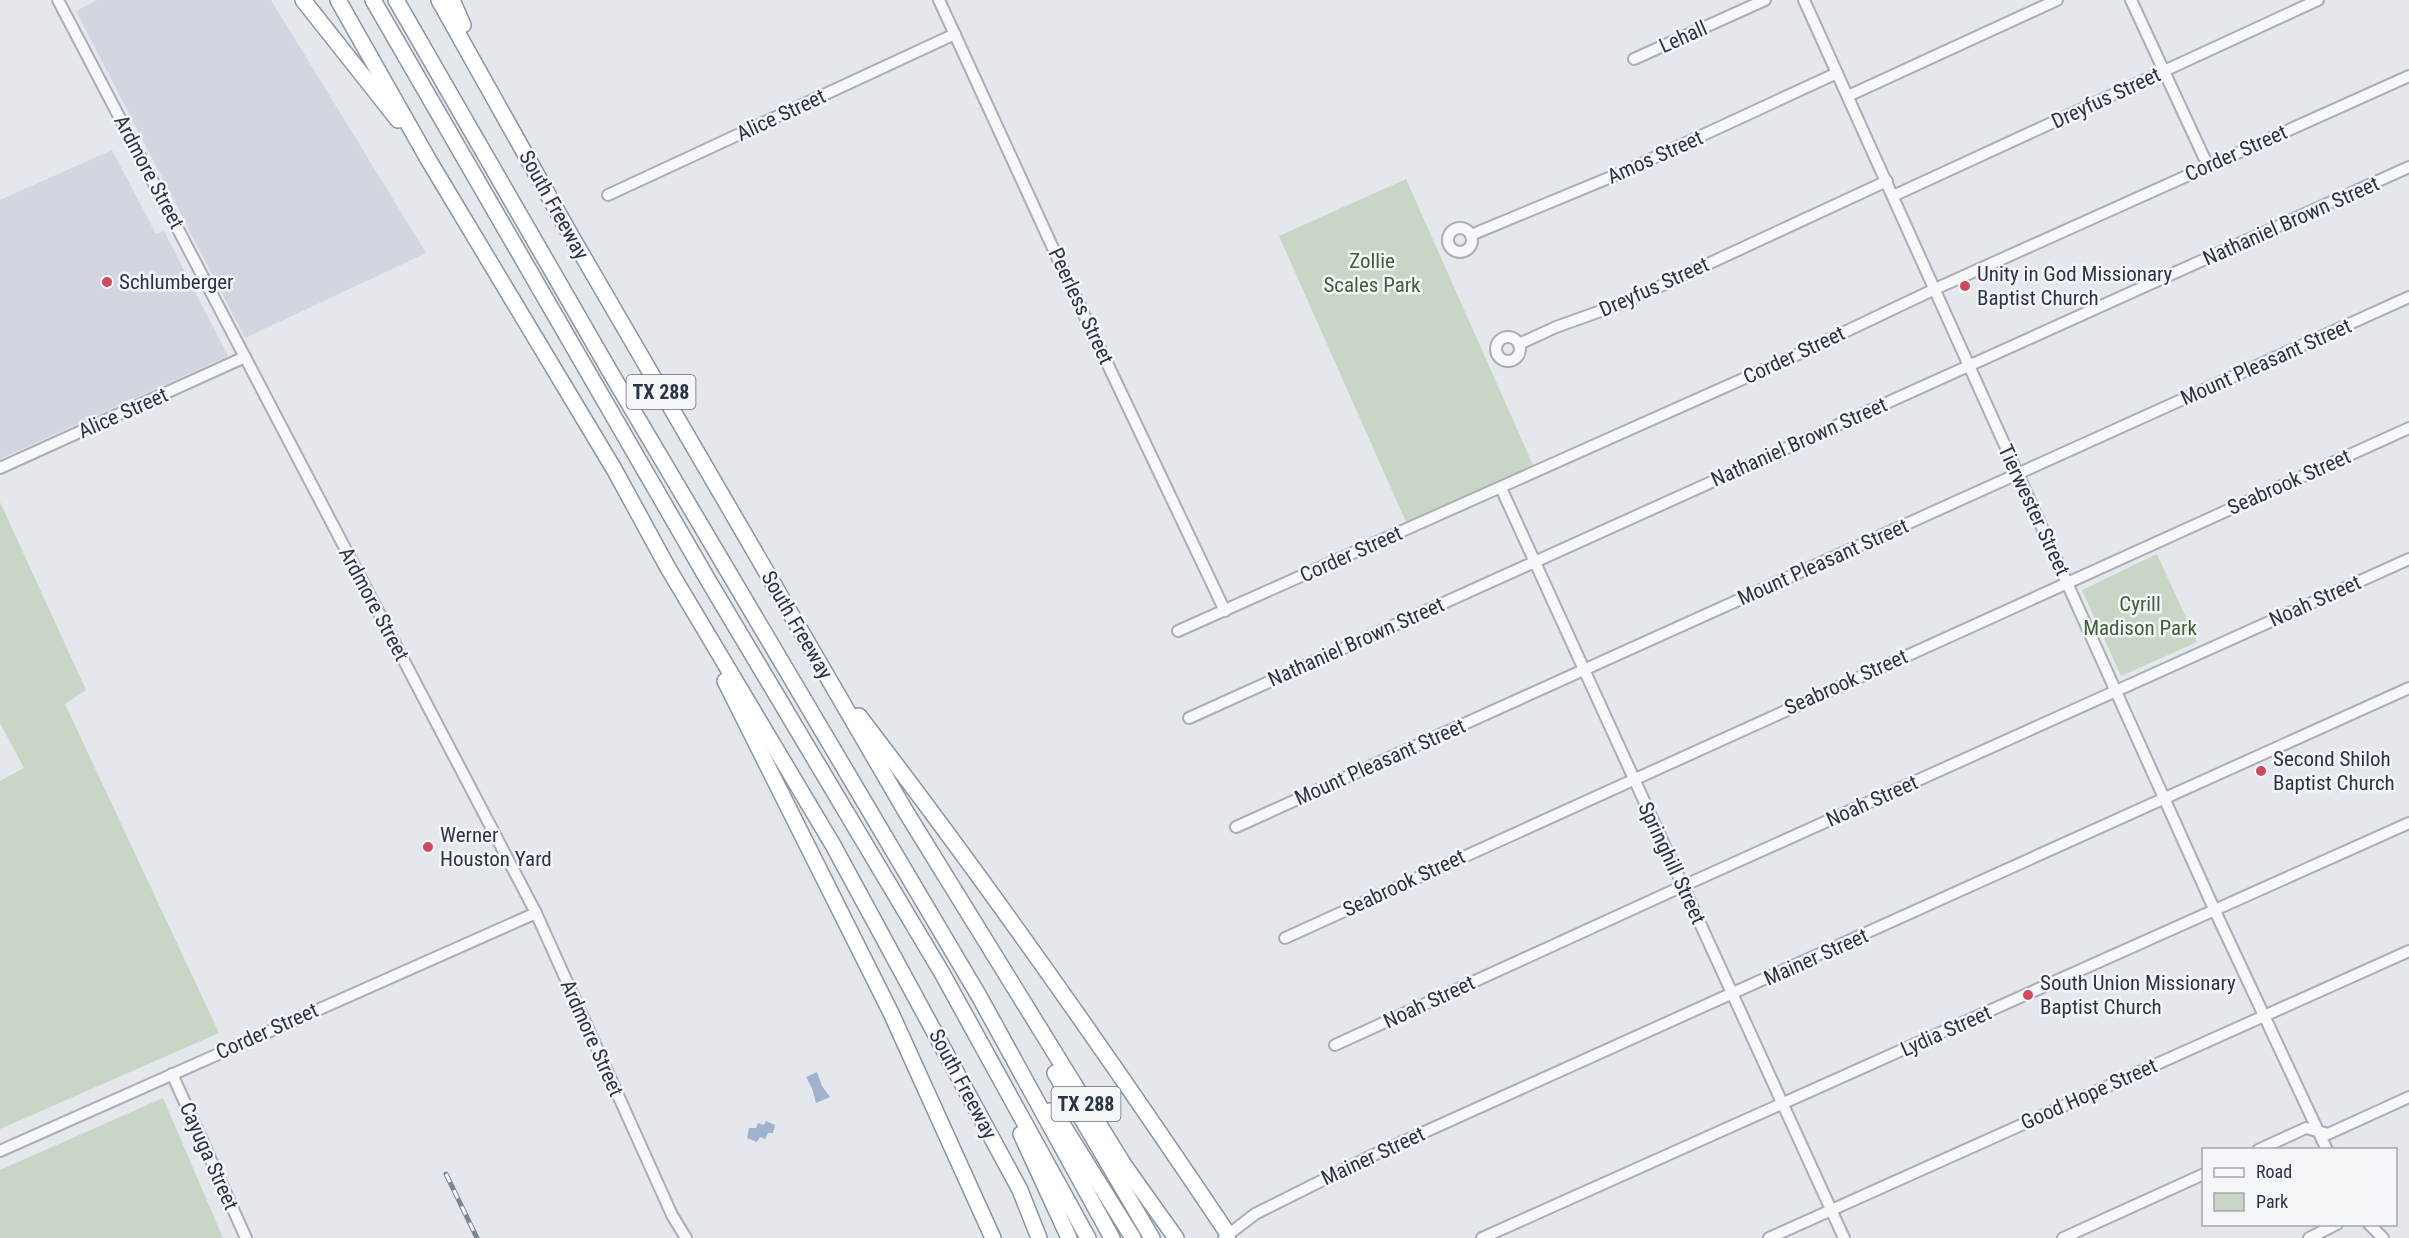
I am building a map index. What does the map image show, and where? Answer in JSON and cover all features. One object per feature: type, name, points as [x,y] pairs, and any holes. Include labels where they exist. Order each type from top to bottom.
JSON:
[{"type":"highway","points":[[303,0],[428,159]]},
{"type":"highway","name":"South Freeway","points":[[338,0],[428,159],[614,469],[668,568],[833,845],[1020,1190],[1039,1238]]},
{"type":"highway","points":[[373,0],[708,580],[942,973],[1088,1238]]},
{"type":"highway","points":[[396,0],[612,375],[973,986],[1112,1238]]},
{"type":"highway","name":"South Freeway","points":[[439,0],[570,234],[906,812],[1124,1165],[1176,1238]]},
{"type":"highway","points":[[452,0],[503,115]]},
{"type":"highway","points":[[668,568],[891,1013],[993,1238]]},
{"type":"highway","points":[[822,667],[932,810],[1152,1121],[1226,1236]]},
{"type":"highway","points":[[1001,967],[1056,1075],[1152,1238]]},
{"type":"highway","points":[[942,973],[950,1005],[1016,1123],[1069,1238]]},
{"type":"highway","points":[[1033,1093],[1064,1127],[1133,1238]]},
{"type":"highway","points":[[1020,1190],[1045,1238]]},
{"type":"street","name":"Ardmore Street","points":[[58,0],[536,913],[672,1215],[686,1238]]},
{"type":"street","name":"Peerless Street","points":[[939,0],[1225,610]]},
{"type":"street","name":"Lehall","points":[[1634,59],[1765,0]]},
{"type":"street","name":"Tierwester Street","points":[[1804,0],[2215,910],[2326,1148]]},
{"type":"street","points":[[1848,96],[2056,0]]},
{"type":"street","points":[[2131,0],[2208,166]]},
{"type":"street","name":"Dreyfus Street","points":[[1893,196],[2318,0]]},
{"type":"street","name":"Alice Street","points":[[608,195],[955,34]]},
{"type":"street","name":"Amos Street","points":[[1471,235],[1623,172],[1837,73]]},
{"type":"street","name":"Corder Street","points":[[1178,631],[1792,357],[1935,289],[2409,76]]},
{"type":"street","name":"Nathaniel Brown Street","points":[[1189,718],[2409,167]]},
{"type":"street","name":"Dreyfus Street","points":[[1519,344],[1556,327],[1626,302],[1887,181]]},
{"type":"street","name":"Mount Pleasant Street","points":[[1236,826],[2409,297]]},
{"type":"street","name":"Alice Street","points":[[0,468],[245,357]]},
{"type":"street","name":"Seabrook Street","points":[[1285,938],[2409,428]]},
{"type":"street","name":"Springhill Street","points":[[1501,488],[1844,1238]]},
{"type":"street","name":"Noah Street","points":[[1335,1045],[2409,559]]},
{"type":"street","name":"Mainer Street","points":[[1226,1236],[1254,1214],[1305,1188],[2409,688]]},
{"type":"street","name":"Lydia Street","points":[[1482,1238],[2409,823]]},
{"type":"street","name":"Corder Street","points":[[0,1151],[536,913]]},
{"type":"street","name":"Good Hope Street","points":[[1769,1238],[2409,951]]},
{"type":"street","name":"Cayuga Street","points":[[172,1074],[246,1238]]},
{"type":"street","points":[[2260,1148],[2306,1128],[2328,1134],[2409,1097]]},
{"type":"street","points":[[2062,1238],[2202,1175]]},
{"type":"street","name":"Ardmore Street","points":[[672,1215],[678,1238]]},
{"type":"street","points":[[2309,1238],[2333,1226]]},
{"type":"street","points":[[2371,1226],[2383,1238]]},
{"type":"shaded area","points":[[97,0],[271,0],[426,253],[245,338],[76,11]]},
{"type":"shaded area","points":[[112,150],[156,234],[164,231],[228,356],[0,459],[0,200]]},
{"type":"green space","name":"Zollie Scales Park","points":[[1406,179],[1533,465],[1406,522],[1279,236]]},
{"type":"green space","points":[[0,502],[86,690],[65,704],[219,1033],[0,1129],[0,781],[24,768],[0,723]]},
{"type":"green space","name":"Cyrill Madison Park","points":[[2157,554],[2197,642],[2121,676],[2082,590]]},
{"type":"green space","points":[[163,1098],[223,1238],[0,1238],[0,1170]]},
{"type":"water","points":[[817,1072],[822,1086],[830,1097],[816,1103],[806,1077]]},
{"type":"water","points":[[766,1121],[775,1125],[773,1133],[768,1133],[765,1139],[760,1137],[757,1142],[747,1138],[749,1128],[756,1128],[758,1123],[764,1125]]},
{"type":"railway","points":[[446,1174],[477,1238]]},
{"type":"place","name":"Schlumberger","points":[[107,282]]},
{"type":"place","name":"Unity in God Missionary Baptist Church","points":[[1965,286]]},
{"type":"place","name":"Second Shiloh Baptist Church","points":[[2261,771]]},
{"type":"place","name":"Werner Houston Yard","points":[[428,847]]},
{"type":"place","name":"South Union Missionary Baptist Church","points":[[2028,995]]}]
